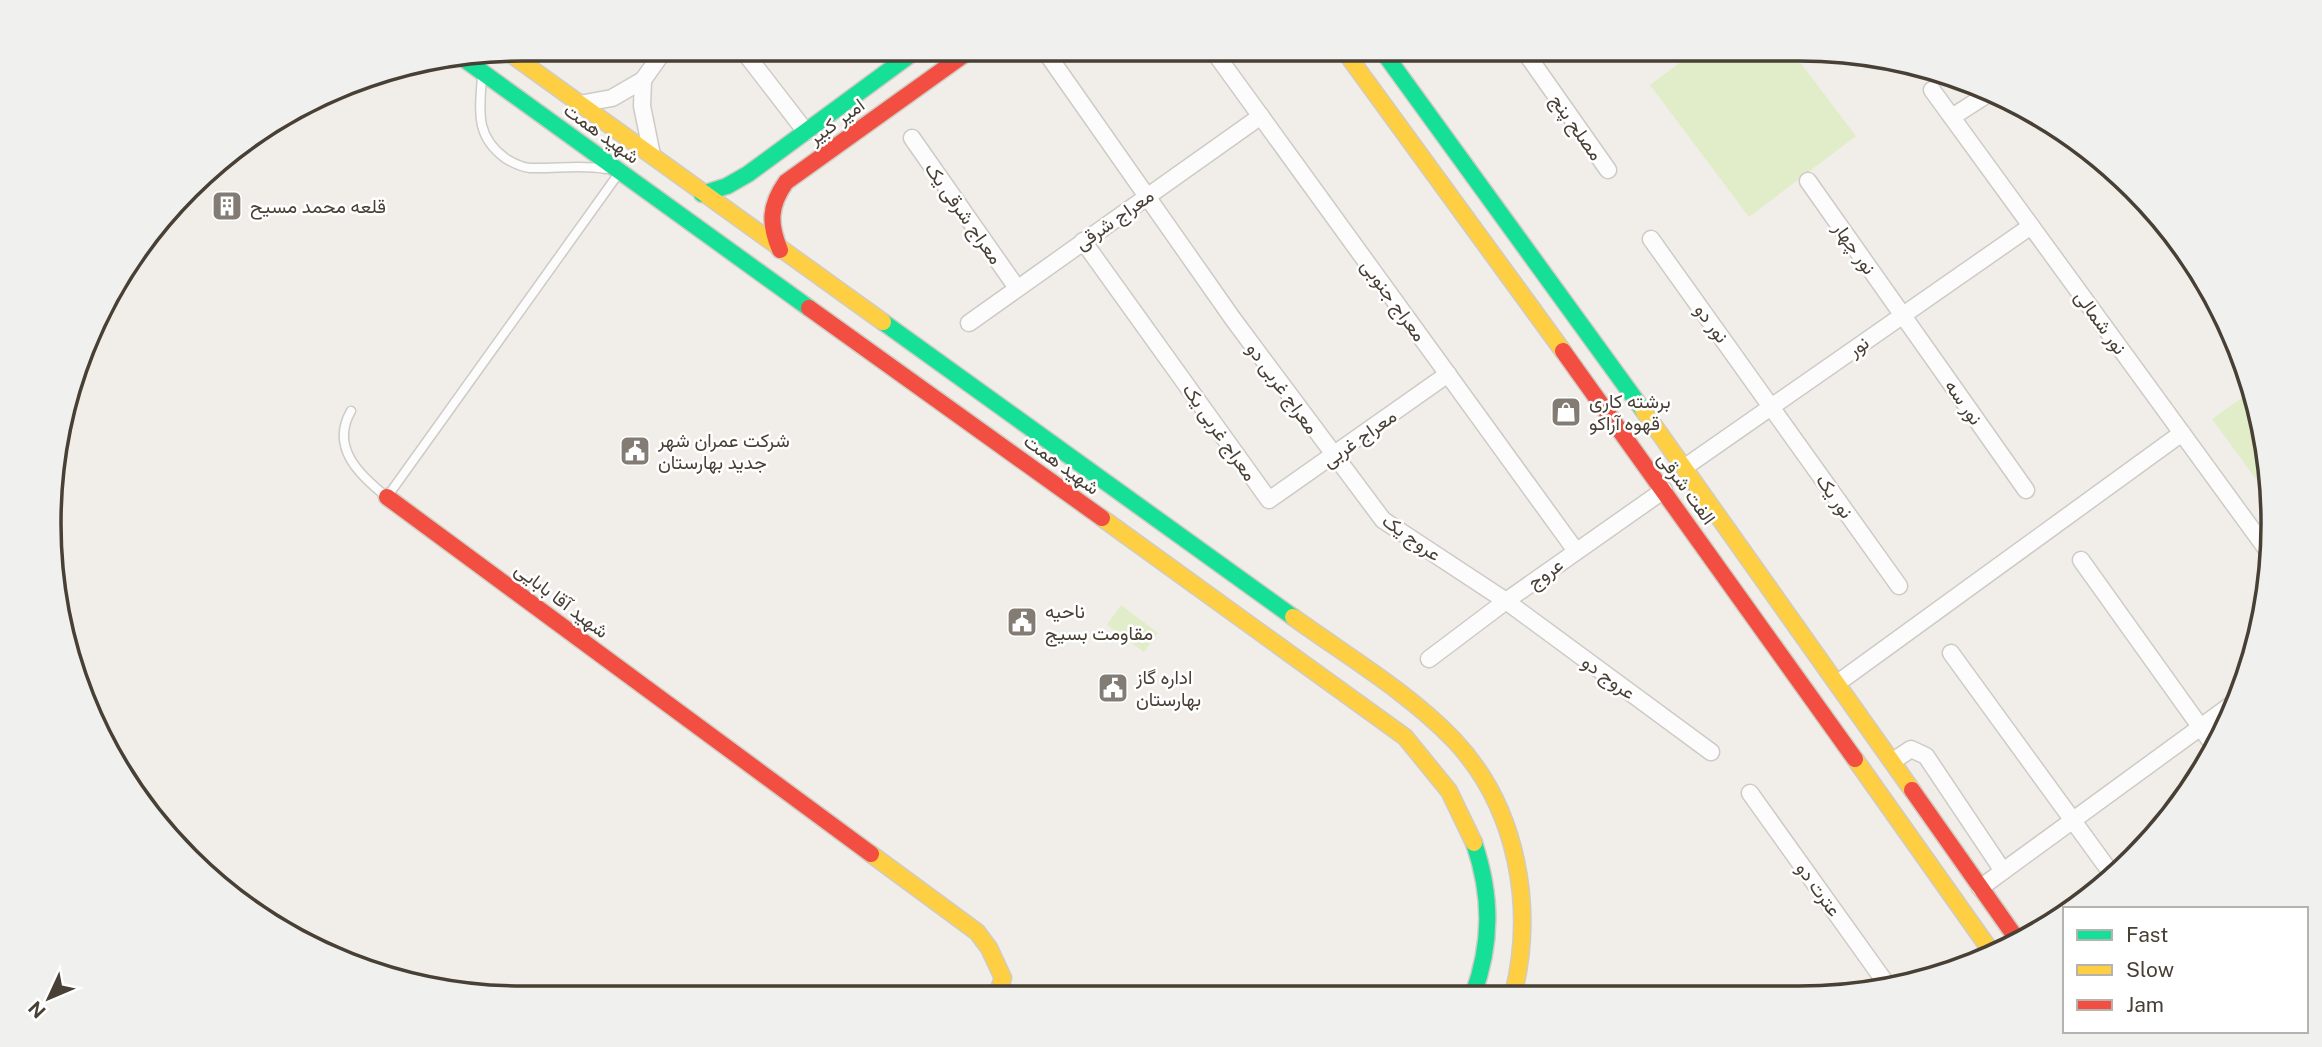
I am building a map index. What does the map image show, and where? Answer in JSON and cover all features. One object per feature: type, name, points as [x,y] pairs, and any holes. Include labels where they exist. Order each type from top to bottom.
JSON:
[{"type":"street","name":"شهید همت","points":[[522,61],[702,194],[1408,700],[1459,746],[1503,820],[1522,884],[1525,930],[1515,986]]},
{"type":"street","points":[[579,104],[612,98],[643,80],[656,61]]},
{"type":"street","points":[[751,61],[806,131]]},
{"type":"street","name":"امیر کبیر","points":[[702,194],[737,181],[902,61]]},
{"type":"street","name":"امیر کبیر","points":[[780,250],[768,214],[774,199],[786,182],[955,61]]},
{"type":"street","name":"معراج غربی دو","points":[[1052,61],[1333,457]]},
{"type":"street","name":"معراج جنوبی","points":[[1221,61],[1576,551]]},
{"type":"street","name":"الفت شرقی","points":[[1352,61],[1664,490],[1987,945]]},
{"type":"street","name":"الفت شرقی","points":[[1390,61],[1839,682],[2013,933]]},
{"type":"street","name":"مصلح پنج","points":[[1531,61],[1608,170]]},
{"type":"street","name":"شهید همت","points":[[471,64],[1405,737],[1448,790],[1488,881],[1488,950],[1476,986]]},
{"type":"street","points":[[643,80],[642,106],[652,155]]},
{"type":"street","name":"نور شمالی","points":[[1932,90],[2260,541]]},
{"type":"street","points":[[1952,117],[1980,98]]},
{"type":"street","name":"معراج شرقی","points":[[969,323],[1261,116]]},
{"type":"street","name":"معراج شرقی یک","points":[[912,138],[1017,288]]},
{"type":"street","name":"نور چهار","points":[[1808,181],[1902,314]]},
{"type":"street","name":"نور","points":[[1685,467],[2031,226]]},
{"type":"street","name":"نور دو","points":[[1651,239],[1772,406]]},
{"type":"street","name":"معراج غربی یک","points":[[1083,241],[1269,500]]},
{"type":"street","name":"نور سه","points":[[1902,314],[2026,490]]},
{"type":"street","name":"معراج غربی","points":[[1269,500],[1448,374]]},
{"type":"street","name":"نور یک","points":[[1772,406],[1899,586]]},
{"type":"street","points":[[1839,682],[2182,433]]},
{"type":"street","name":"عروج یک","points":[[1333,457],[1383,520],[1506,601]]},
{"type":"street","name":"عروج","points":[[1429,659],[1506,601],[1664,490]]},
{"type":"street","name":"شهید آقا بابایی","points":[[387,497],[977,932],[994,955],[1003,978],[1000,986]]},
{"type":"street","points":[[2081,559],[2208,738]]},
{"type":"street","name":"عروج دو","points":[[1506,601],[1712,752]]},
{"type":"street","points":[[1951,653],[2107,867]]},
{"type":"street","points":[[1980,888],[2220,713]]},
{"type":"street","points":[[1892,761],[1911,749],[1926,756],[2003,871]]},
{"type":"street","name":"عترت دو","points":[[1750,793],[1882,978]]},
{"type":"lane","points":[[351,411],[344,424],[349,458],[365,479],[387,497],[621,172],[586,165],[528,168],[513,164],[493,149],[483,137],[480,103],[482,72]]},
{"type":"green space","points":[[1682,61],[1799,61],[1856,136],[1749,217],[1650,85]]},
{"type":"green space","points":[[2243,397],[2252,433],[2259,483],[2212,419]]},
{"type":"green space","points":[[1121,605],[1158,633],[1144,652],[1107,625]]},
{"type":"traffic: fast","points":[[702,194],[727,186],[748,174],[902,61]]},
{"type":"traffic: fast","points":[[1390,61],[1643,410]]},
{"type":"traffic: fast","points":[[471,64],[809,308]]},
{"type":"traffic: fast","points":[[883,322],[1293,617]]},
{"type":"traffic: fast","points":[[1474,843],[1487,901],[1484,957],[1476,986]]},
{"type":"traffic: slow","points":[[521,61],[883,322]]},
{"type":"traffic: slow","points":[[1352,61],[1563,351]]},
{"type":"traffic: slow","points":[[1643,410],[1912,790]]},
{"type":"traffic: slow","points":[[1102,518],[1405,737],[1449,791],[1474,843]]},
{"type":"traffic: slow","points":[[1293,617],[1417,706],[1454,740],[1476,767],[1507,828],[1516,860],[1522,928],[1515,986]]},
{"type":"traffic: slow","points":[[1855,759],[1987,945]]},
{"type":"traffic: slow","points":[[871,854],[977,932],[989,948],[1003,978],[1000,986]]},
{"type":"traffic: jam","points":[[780,250],[772,215],[776,199],[786,182],[955,61]]},
{"type":"traffic: jam","points":[[809,308],[1102,518]]},
{"type":"traffic: jam","points":[[1563,351],[1855,759]]},
{"type":"traffic: jam","points":[[387,497],[871,854]]},
{"type":"traffic: jam","points":[[1912,790],[2013,933]]},
{"type":"place","name":"قلعه محمد مسیح","points":[[227,206]]},
{"type":"place","name":"برشته کاری قهوه آراکو","points":[[1566,412]]},
{"type":"place","name":"شرکت عمران شهر جدید بهارستان","points":[[635,451]]},
{"type":"place","name":"ناحیه مقاومت بسیج","points":[[1022,622]]},
{"type":"place","name":"اداره گاز بهارستان","points":[[1113,688]]}]
